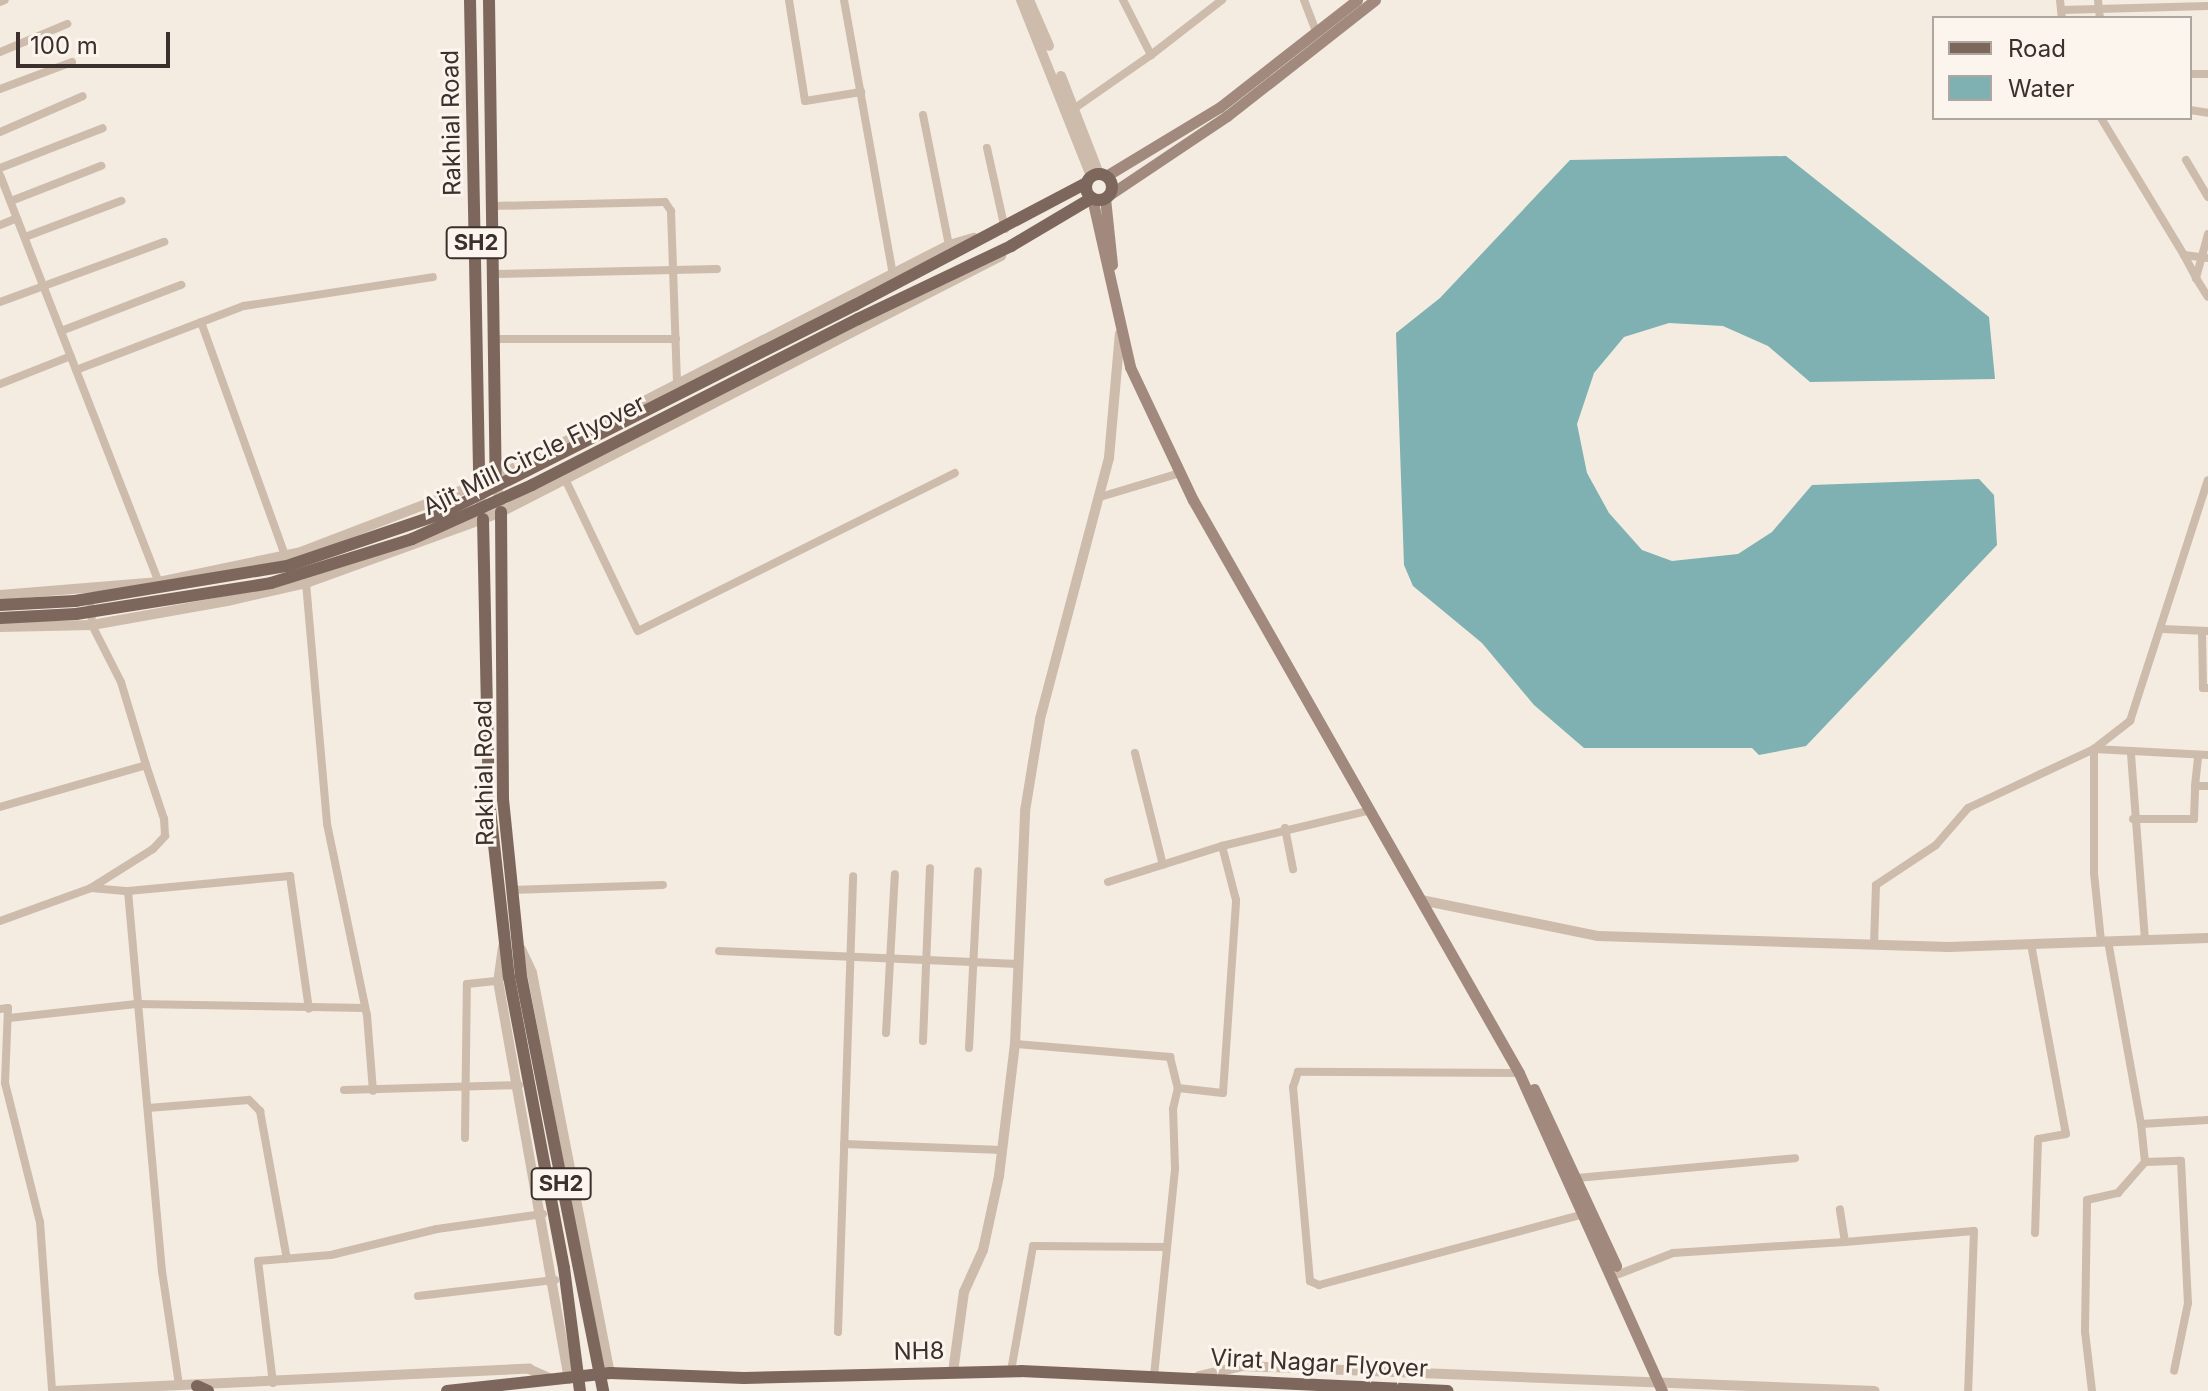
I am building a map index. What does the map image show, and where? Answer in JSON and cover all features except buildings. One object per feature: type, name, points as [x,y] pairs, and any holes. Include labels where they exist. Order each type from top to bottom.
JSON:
[{"type":"main road","name":"Rakhial Road","points":[[470,0],[479,485]]},
{"type":"main road","name":"Rakhial Road","points":[[489,0],[496,477]]},
{"type":"main road","points":[[1096,177],[1166,144],[1357,0]]},
{"type":"main road","points":[[1102,197],[1227,116],[1375,0]]},
{"type":"main road","points":[[1096,177],[1102,197],[1122,330],[1180,473],[1371,810],[1525,1070],[1619,1274],[1663,1386]]},
{"type":"main road","points":[[1096,177],[1102,197]]},
{"type":"main road","name":"Ajit Mill Circle Flyover","points":[[0,605],[76,608],[287,566],[441,514],[1005,230],[1096,177]]},
{"type":"main road","name":"Ajit Mill Circle Flyover","points":[[0,618],[271,583],[412,539],[532,485],[858,319],[1011,246],[1102,197]]},
{"type":"main road","points":[[1122,330],[1199,497],[1519,1073],[1663,1386]]},
{"type":"main road","name":"Rakhial Road","points":[[501,512],[503,799],[511,890],[510,936]]},
{"type":"main road","name":"Rakhial Road","points":[[483,519],[489,800],[510,936]]},
{"type":"main road","name":"SH2","points":[[510,936],[510,978],[564,1268],[580,1391]]},
{"type":"main road","name":"SH2","points":[[510,978],[603,1391]]},
{"type":"main road","name":"NH8","points":[[447,1391],[610,1373],[761,1377],[1011,1371],[1188,1379]]},
{"type":"main road","points":[[761,1377],[775,1391]]},
{"type":"main road","name":"Virat Nagar Flyover","points":[[1188,1379],[1448,1391]]},
{"type":"street","points":[[789,0],[805,101],[861,92]]},
{"type":"street","points":[[844,0],[893,275]]},
{"type":"street","points":[[1021,0],[1096,177]]},
{"type":"street","points":[[1029,0],[1075,108],[1096,177]]},
{"type":"street","points":[[1123,0],[1151,55]]},
{"type":"street","points":[[1075,108],[1222,0]]},
{"type":"street","points":[[1304,0],[1316,32]]},
{"type":"street","points":[[2061,9],[2208,6]]},
{"type":"street","points":[[0,52],[67,24]]},
{"type":"street","points":[[0,89],[72,62]]},
{"type":"street","points":[[0,132],[83,96]]},
{"type":"street","points":[[923,115],[949,245]]},
{"type":"street","points":[[2102,120],[2208,297]]},
{"type":"street","points":[[0,168],[103,128]]},
{"type":"street","points":[[0,595],[90,591],[159,582],[285,555],[479,485],[949,245],[1005,230],[987,148]]},
{"type":"street","points":[[2186,160],[2208,197]]},
{"type":"street","points":[[11,201],[101,166]]},
{"type":"street","points":[[0,175],[159,582]]},
{"type":"street","points":[[25,237],[121,201]]},
{"type":"street","points":[[492,206],[665,202],[671,211],[677,384]]},
{"type":"street","points":[[0,225],[17,218]]},
{"type":"street","points":[[2196,278],[2207,258],[2208,234]]},
{"type":"street","points":[[0,302],[164,242]]},
{"type":"street","points":[[0,627],[92,625],[306,583],[483,519],[566,481],[964,277],[1011,246]]},
{"type":"street","points":[[2184,255],[2207,258]]},
{"type":"street","points":[[494,274],[717,269]]},
{"type":"street","points":[[76,370],[244,306],[433,277]]},
{"type":"street","points":[[61,331],[181,285]]},
{"type":"street","points":[[201,322],[285,555]]},
{"type":"street","points":[[953,1372],[964,1292],[983,1250],[1002,1150],[1015,1044],[1025,811],[1056,643],[1100,497],[1122,330]]},
{"type":"street","points":[[495,339],[676,339]]},
{"type":"street","points":[[0,384],[71,356]]},
{"type":"street","points":[[566,481],[638,631],[955,473]]},
{"type":"street","points":[[1100,497],[1180,473]]},
{"type":"street","points":[[496,477],[501,512]]},
{"type":"street","points":[[1874,945],[1876,885],[1936,845],[1968,808],[2094,749],[2130,721],[2208,480]]},
{"type":"street","points":[[479,485],[483,519]]},
{"type":"street","points":[[306,583],[327,824],[365,1008],[373,1091]]},
{"type":"street","points":[[0,921],[91,888],[165,836],[121,682],[92,625],[90,591]]},
{"type":"street","points":[[2162,629],[2205,631],[2203,688],[2208,688]]},
{"type":"street","points":[[2094,749],[2131,754],[2203,755],[2195,786],[2194,819],[2133,819]]},
{"type":"street","points":[[2092,1391],[2085,1331],[2087,1200],[2118,1193],[2145,1162],[2141,1124],[2094,873],[2094,749]]},
{"type":"street","points":[[1135,753],[1163,865]]},
{"type":"street","points":[[2131,754],[2133,819],[2145,940]]},
{"type":"street","points":[[0,807],[146,765]]},
{"type":"street","points":[[2195,786],[2208,786]]},
{"type":"street","points":[[1108,882],[1285,828],[1371,810]]},
{"type":"street","points":[[1285,828],[1293,869]]},
{"type":"street","points":[[1178,1088],[1223,1093],[1236,900],[1222,846]]},
{"type":"street","points":[[923,1041],[930,963],[930,868]]},
{"type":"street","points":[[969,1048],[978,871]]},
{"type":"street","points":[[886,1033],[895,874]]},
{"type":"street","points":[[91,888],[128,891],[290,876],[309,1009]]},
{"type":"street","points":[[838,1332],[853,876]]},
{"type":"street","points":[[511,890],[663,885]]},
{"type":"street","points":[[128,891],[136,1004],[179,1385]]},
{"type":"street","points":[[1424,898],[1598,936],[1874,945],[2208,938]]},
{"type":"street","points":[[510,936],[532,973],[610,1373]]},
{"type":"street","points":[[2031,944],[2066,1134],[2038,1139],[2035,1233]]},
{"type":"street","points":[[719,951],[930,963],[1018,964]]},
{"type":"street","points":[[465,1138],[467,984],[510,978],[519,1085],[544,1214],[569,1379]]},
{"type":"street","points":[[9,1018],[136,1004],[365,1008]]},
{"type":"street","points":[[0,1009],[8,1008],[9,1018],[3,1084],[40,1222],[53,1391],[179,1385],[202,1388],[529,1369],[554,1380]]},
{"type":"street","points":[[1015,1044],[1170,1057],[1178,1088],[1154,1376]]},
{"type":"street","points":[[1519,1073],[1298,1072],[1293,1087],[1310,1281],[1319,1285],[1584,1214]]},
{"type":"street","points":[[344,1090],[465,1091],[519,1085]]},
{"type":"street","points":[[148,1108],[249,1100],[260,1111],[287,1259]]},
{"type":"street","points":[[2141,1124],[2208,1120]]},
{"type":"street","points":[[844,1144],[1002,1150]]},
{"type":"street","points":[[1577,1178],[1795,1158]]},
{"type":"street","points":[[2145,1162],[2181,1161],[2188,1303],[2174,1371]]},
{"type":"street","points":[[1840,1209],[1845,1242]]},
{"type":"street","points":[[273,1383],[258,1261],[287,1259],[544,1214]]},
{"type":"street","points":[[1619,1274],[1673,1253],[1974,1231],[1968,1391]]},
{"type":"street","points":[[1011,1371],[1033,1246],[1166,1247]]},
{"type":"street","points":[[418,1296],[555,1280]]},
{"type":"street","points":[[1188,1379],[1242,1366],[1663,1386],[1875,1391]]},
{"type":"water","points":[[1786,156],[1989,317],[1995,379],[1810,382],[1768,346],[1723,326],[1669,323],[1624,337],[1594,373],[1577,424],[1587,473],[1609,513],[1642,550],[1672,561],[1738,554],[1772,532],[1812,485],[1979,479],[1994,495],[1997,545],[1806,746],[1759,755],[1752,748],[1584,748],[1534,705],[1482,643],[1413,586],[1404,565],[1396,333],[1440,298],[1570,160]]}]
